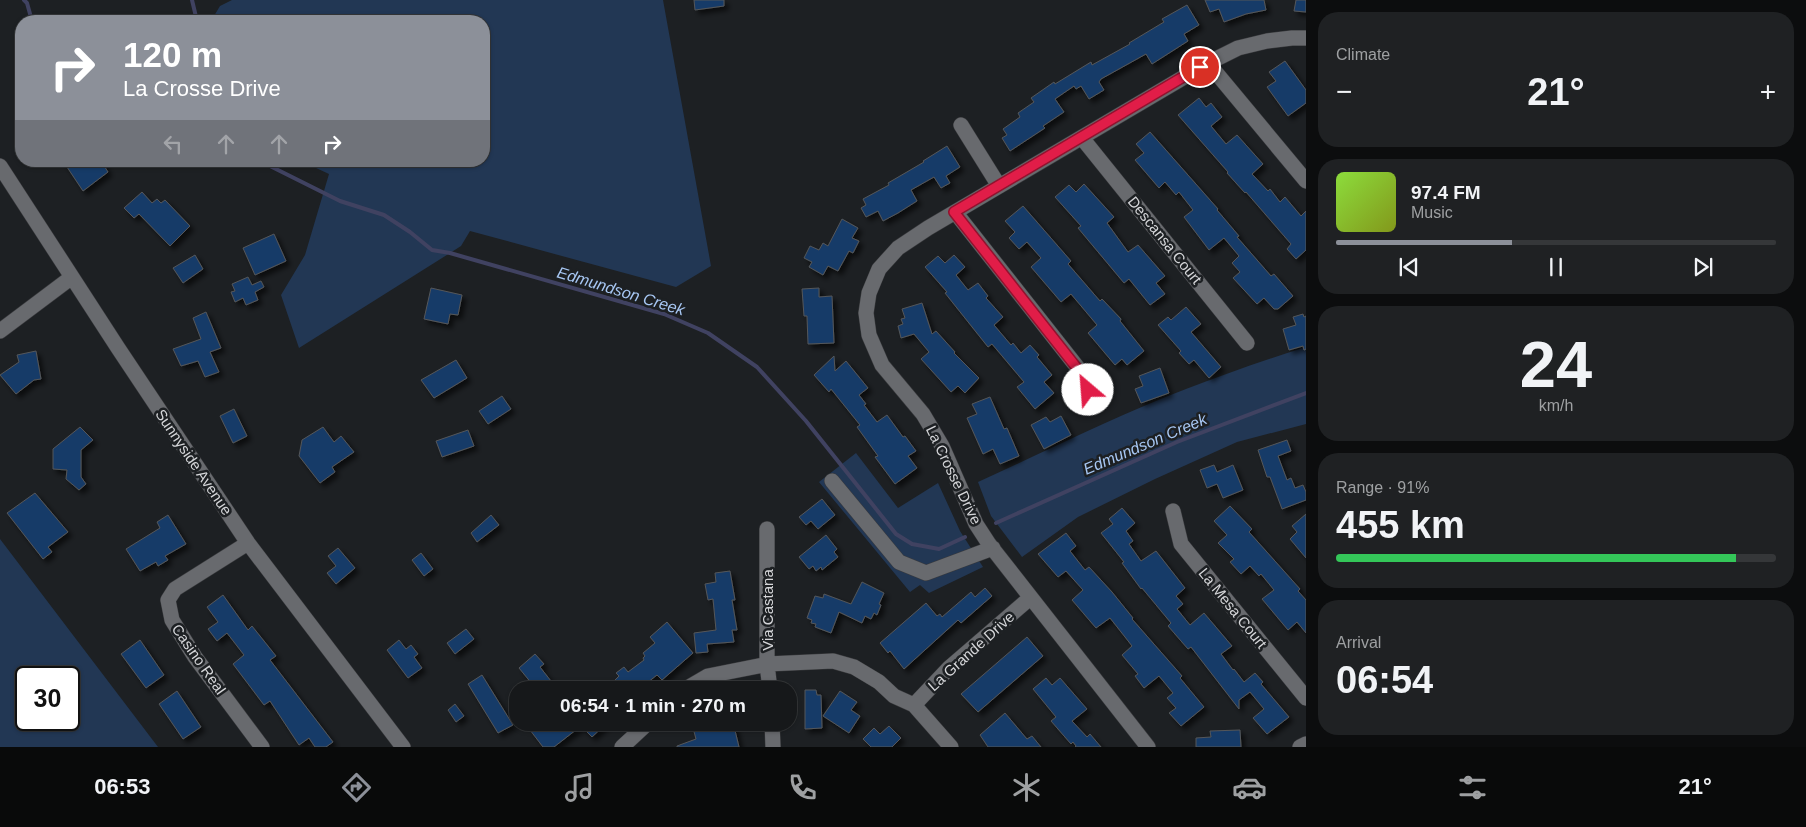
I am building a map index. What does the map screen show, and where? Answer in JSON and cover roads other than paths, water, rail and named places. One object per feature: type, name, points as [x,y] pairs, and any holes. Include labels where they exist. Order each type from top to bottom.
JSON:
[{"type":"street","name":"La Crosse Drive","points":[[1148,747],[1030,598],[976,524],[942,446],[924,414],[882,365],[869,335],[866,314],[869,293],[879,268],[898,248],[954,212],[1208,62],[1238,48],[1267,41],[1306,38]]},
{"type":"street","points":[[1208,62],[1306,181]]},
{"type":"street","points":[[961,125],[999,186]]},
{"type":"street","name":"Descansa Court","points":[[1082,138],[1247,343]]},
{"type":"street","name":"Sunnyside Avenue","points":[[0,166],[248,543],[403,747]]},
{"type":"street","points":[[954,212],[1084,377],[1093,402]]},
{"type":"street","points":[[0,331],[72,278]]},
{"type":"street","points":[[832,481],[899,562],[926,573],[993,548]]},
{"type":"street","name":"La Mesa Court","points":[[1173,511],[1181,544],[1306,698]]},
{"type":"street","name":"Via Castana","points":[[767,529],[767,664],[769,681]]},
{"type":"street","name":"Casino Real","points":[[248,543],[175,589],[168,600],[172,620],[195,657],[262,747]]},
{"type":"street","name":"La Grande Drive","points":[[914,705],[949,668],[1030,598]]},
{"type":"street","points":[[699,681],[708,676],[767,664],[833,661],[854,667],[879,682],[894,696],[914,705],[951,747]]},
{"type":"street","points":[[622,747],[639,731]]},
{"type":"street","points":[[772,731],[773,747]]},
{"type":"street","points":[[1300,747],[1306,744]]},
{"type":"waterway","name":"Edmundson Creek","points":[[24,0],[27,3],[30,15]]},
{"type":"waterway","points":[[192,0],[196,15]]},
{"type":"waterway","name":"Edmundson Creek","points":[[272,167],[340,201],[384,215],[410,232],[432,250],[450,253],[664,314],[708,333],[757,367],[806,421],[896,534],[912,544],[939,549],[965,537]]},
{"type":"waterway","name":"Edmundson Creek","points":[[996,523],[1177,442],[1306,393]]}]
